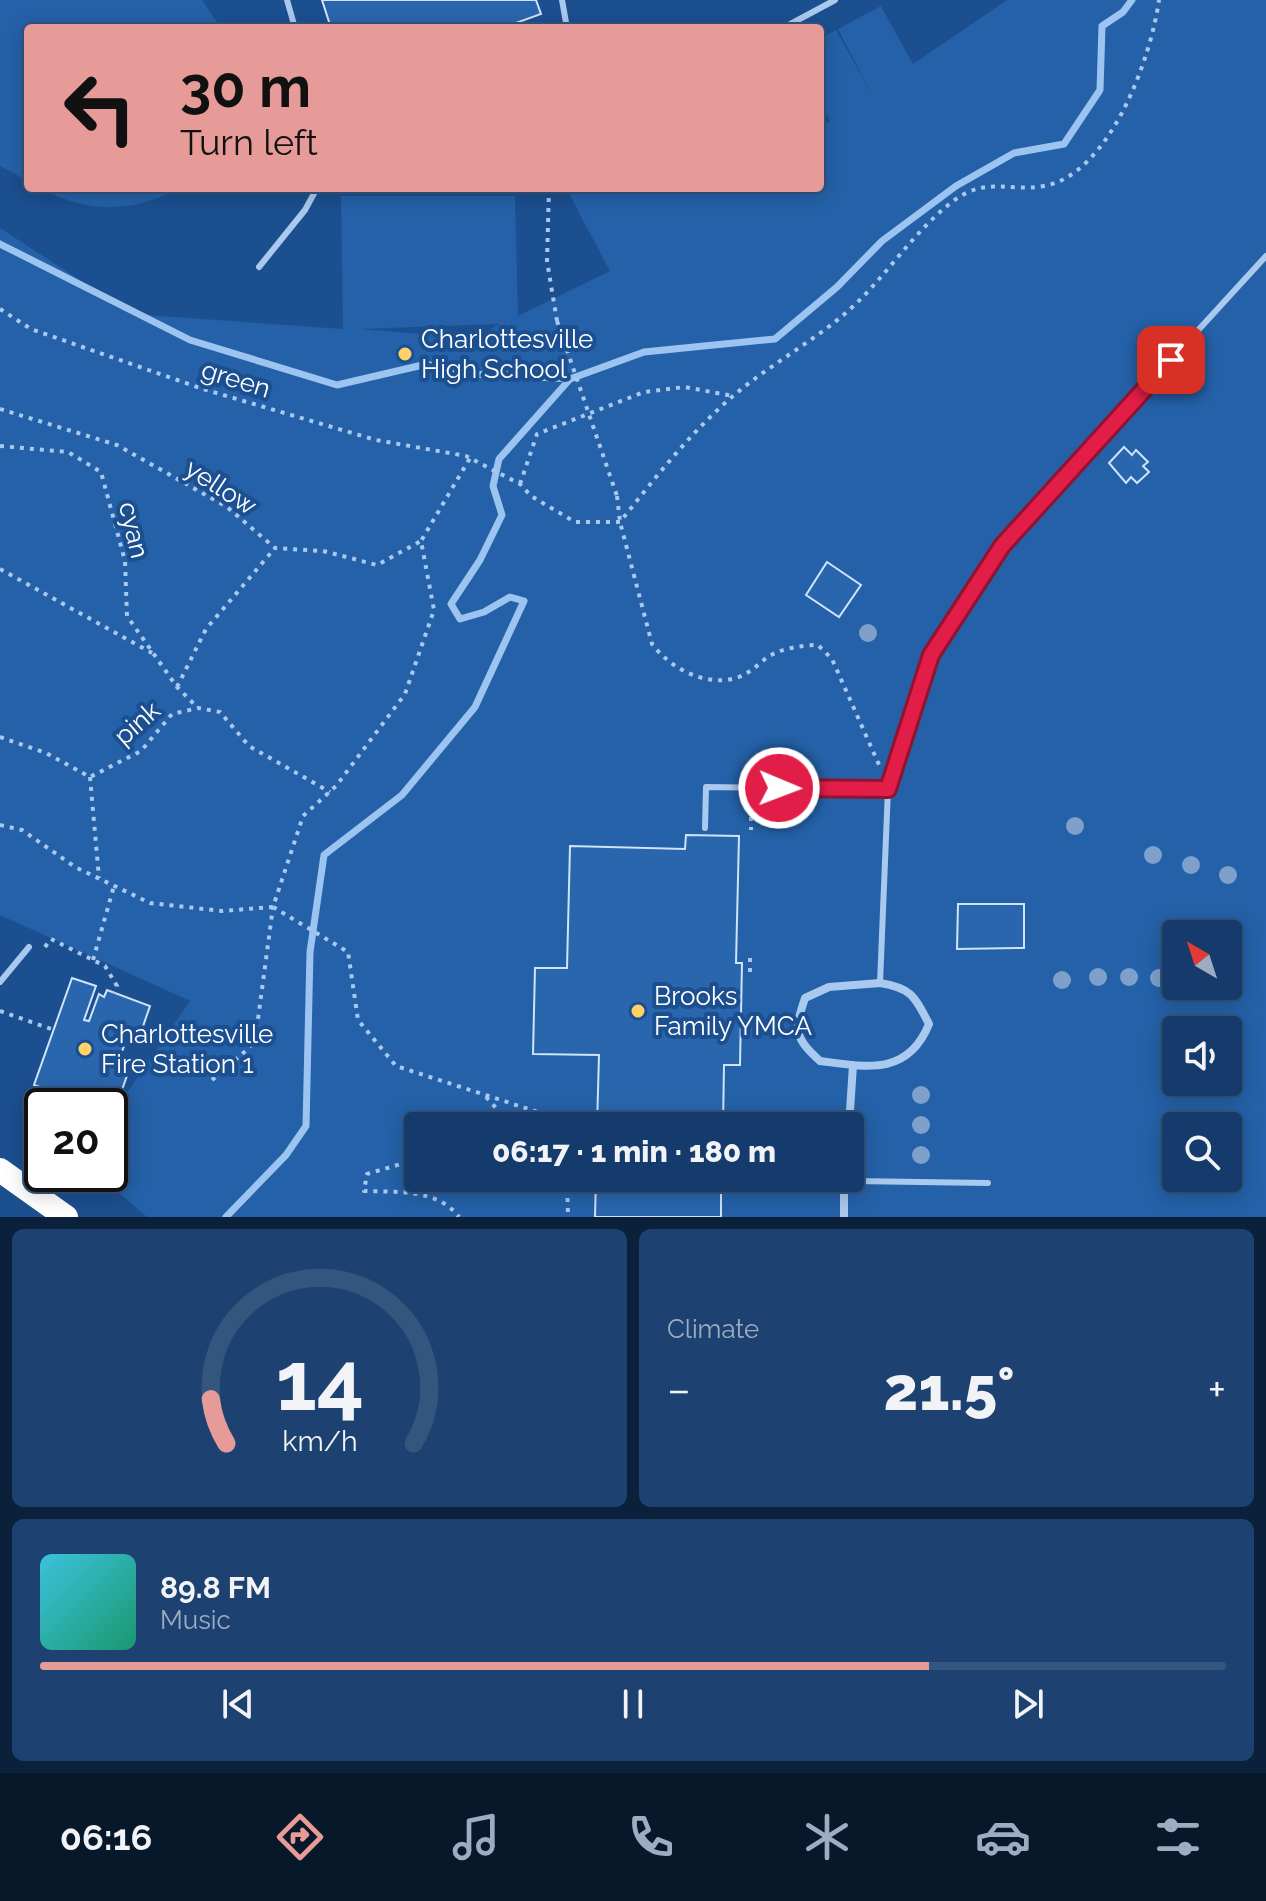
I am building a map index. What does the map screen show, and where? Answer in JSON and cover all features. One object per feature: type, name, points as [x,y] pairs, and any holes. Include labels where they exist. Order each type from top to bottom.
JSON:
[{"type":"highway","points":[[0,1170],[66,1217]]},
{"type":"street","points":[[880,983],[897,986],[913,994],[929,1024],[922,1043],[908,1057],[887,1065],[853,1065],[820,1061],[800,1043],[797,1023],[805,998],[829,987],[880,983]]},
{"type":"street","points":[[850,1112],[853,1065]]},
{"type":"street","points":[[844,1192],[844,1217]]},
{"type":"lane","points":[[287,0],[294,24]]},
{"type":"lane","points":[[562,0],[566,24]]},
{"type":"lane","points":[[790,24],[835,0]]},
{"type":"lane","points":[[259,267],[305,210],[315,192]]},
{"type":"lane","points":[[880,983],[888,789],[931,655],[1002,546],[1266,256]]},
{"type":"lane","points":[[705,828],[706,787],[888,789]]},
{"type":"lane","points":[[0,982],[29,947]]},
{"type":"lane","points":[[864,1180],[988,1183]]},
{"type":"path","points":[[620,522],[675,452],[733,396],[843,316],[956,199],[987,185],[1042,186],[1070,178],[1096,151],[1136,87],[1155,32],[1159,0]]},
{"type":"path","points":[[549,192],[547,261],[557,321],[617,496],[620,522],[652,644],[660,654],[690,675],[723,679],[738,677],[768,657],[803,645],[818,645],[832,659],[888,789]]},
{"type":"path","name":"green","points":[[0,309],[31,329],[203,389],[376,440],[470,458],[520,484],[531,496],[575,522],[620,522]]},
{"type":"path","points":[[520,484],[537,434],[644,392],[685,387],[733,396]]},
{"type":"path","name":"yellow","points":[[0,409],[117,445],[227,507],[275,548]]},
{"type":"path","name":"cyan","points":[[0,446],[68,452],[101,472],[125,561],[127,616],[177,687],[198,708]]},
{"type":"path","points":[[177,687],[206,629],[275,548],[323,551],[377,565],[421,541],[470,458]]},
{"type":"path","points":[[212,1080],[249,1048],[256,1034],[273,907],[303,816],[330,792],[405,694],[434,610],[421,541]]},
{"type":"path","points":[[0,569],[153,654]]},
{"type":"path","name":"pink","points":[[90,777],[141,751],[172,714],[198,708],[220,712],[249,746],[330,792]]},
{"type":"path","points":[[0,737],[46,753],[90,777],[99,879]]},
{"type":"path","points":[[751,807],[751,830]]},
{"type":"path","points":[[0,825],[22,830],[75,867],[150,903],[222,911],[273,907],[282,916],[348,952],[358,1020],[396,1066],[538,1112]]},
{"type":"path","points":[[92,961],[114,886]]},
{"type":"path","points":[[41,953],[51,939],[105,966],[117,986],[114,993]]},
{"type":"path","points":[[750,954],[750,972]]},
{"type":"path","points":[[0,1011],[54,1030]]},
{"type":"path","points":[[485,1095],[498,1112]]},
{"type":"path","points":[[404,1163],[367,1174],[364,1191],[404,1192]]},
{"type":"path","points":[[408,1192],[448,1203],[459,1217]]},
{"type":"path","points":[[567,1192],[568,1217]]},
{"type":"shaded area","points":[[0,0],[202,0],[218,24],[24,24],[24,179],[0,166]]},
{"type":"shaded area","points":[[1007,0],[1266,0],[1266,1217],[147,1217],[118,1192],[128,1192],[128,1091],[190,1001],[0,915],[0,228],[132,314],[343,329],[341,196],[515,196],[518,316],[610,271],[568,192],[824,192],[824,125],[830,121],[824,110],[824,37],[836,30],[871,93],[838,29],[881,6],[913,64]],"holes":[[[500,324],[474,338],[359,329]]]},
{"type":"shaded area","points":[[49,192],[171,192],[145,202],[110,207],[93,206]]},
{"type":"building","points":[[322,0],[536,0],[541,14],[513,24],[330,24]]},
{"type":"building","points":[[1124,447],[1132,455],[1136,450],[1148,462],[1143,466],[1149,472],[1137,483],[1131,477],[1126,483],[1109,463]]},
{"type":"building","points":[[827,562],[861,585],[839,617],[806,595]]},
{"type":"building","name":"Brooks Family YMCA","points":[[686,835],[739,836],[736,963],[742,963],[740,1065],[724,1065],[723,1112],[597,1112],[599,1055],[533,1054],[535,968],[567,968],[570,846],[685,849]]},
{"type":"building","points":[[958,904],[1024,904],[1024,948],[957,949]]},
{"type":"building","name":"Charlottesville Fire Station 1","points":[[72,978],[96,986],[84,1020],[89,1021],[99,994],[104,997],[107,990],[150,1006],[139,1038],[128,1035],[119,1060],[131,1064],[123,1088],[43,1088],[34,1085]]},
{"type":"building","points":[[596,1192],[721,1192],[721,1217],[595,1217]]},
{"type":"waterway","points":[[226,1217],[286,1155],[306,1126],[310,952],[324,855],[402,795],[475,707],[524,601],[510,597],[484,612],[460,619],[451,604],[480,560],[502,515],[493,486],[499,459],[570,379],[644,352],[775,339],[837,287],[882,241],[956,186],[1014,153],[1064,144],[1100,90],[1102,26],[1123,12],[1132,0]]},
{"type":"waterway","points":[[0,244],[190,340],[337,385],[427,364],[460,376],[489,374],[570,379]]},
{"type":"place","name":"Charlottesville High School","points":[[405,354]]},
{"type":"place","name":"Brooks Family YMCA","points":[[638,1011]]},
{"type":"place","name":"Charlottesville Fire Station 1","points":[[85,1049]]},
{"type":"route","points":[[779,788],[888,789],[931,655],[1002,546],[1171,360]]}]
